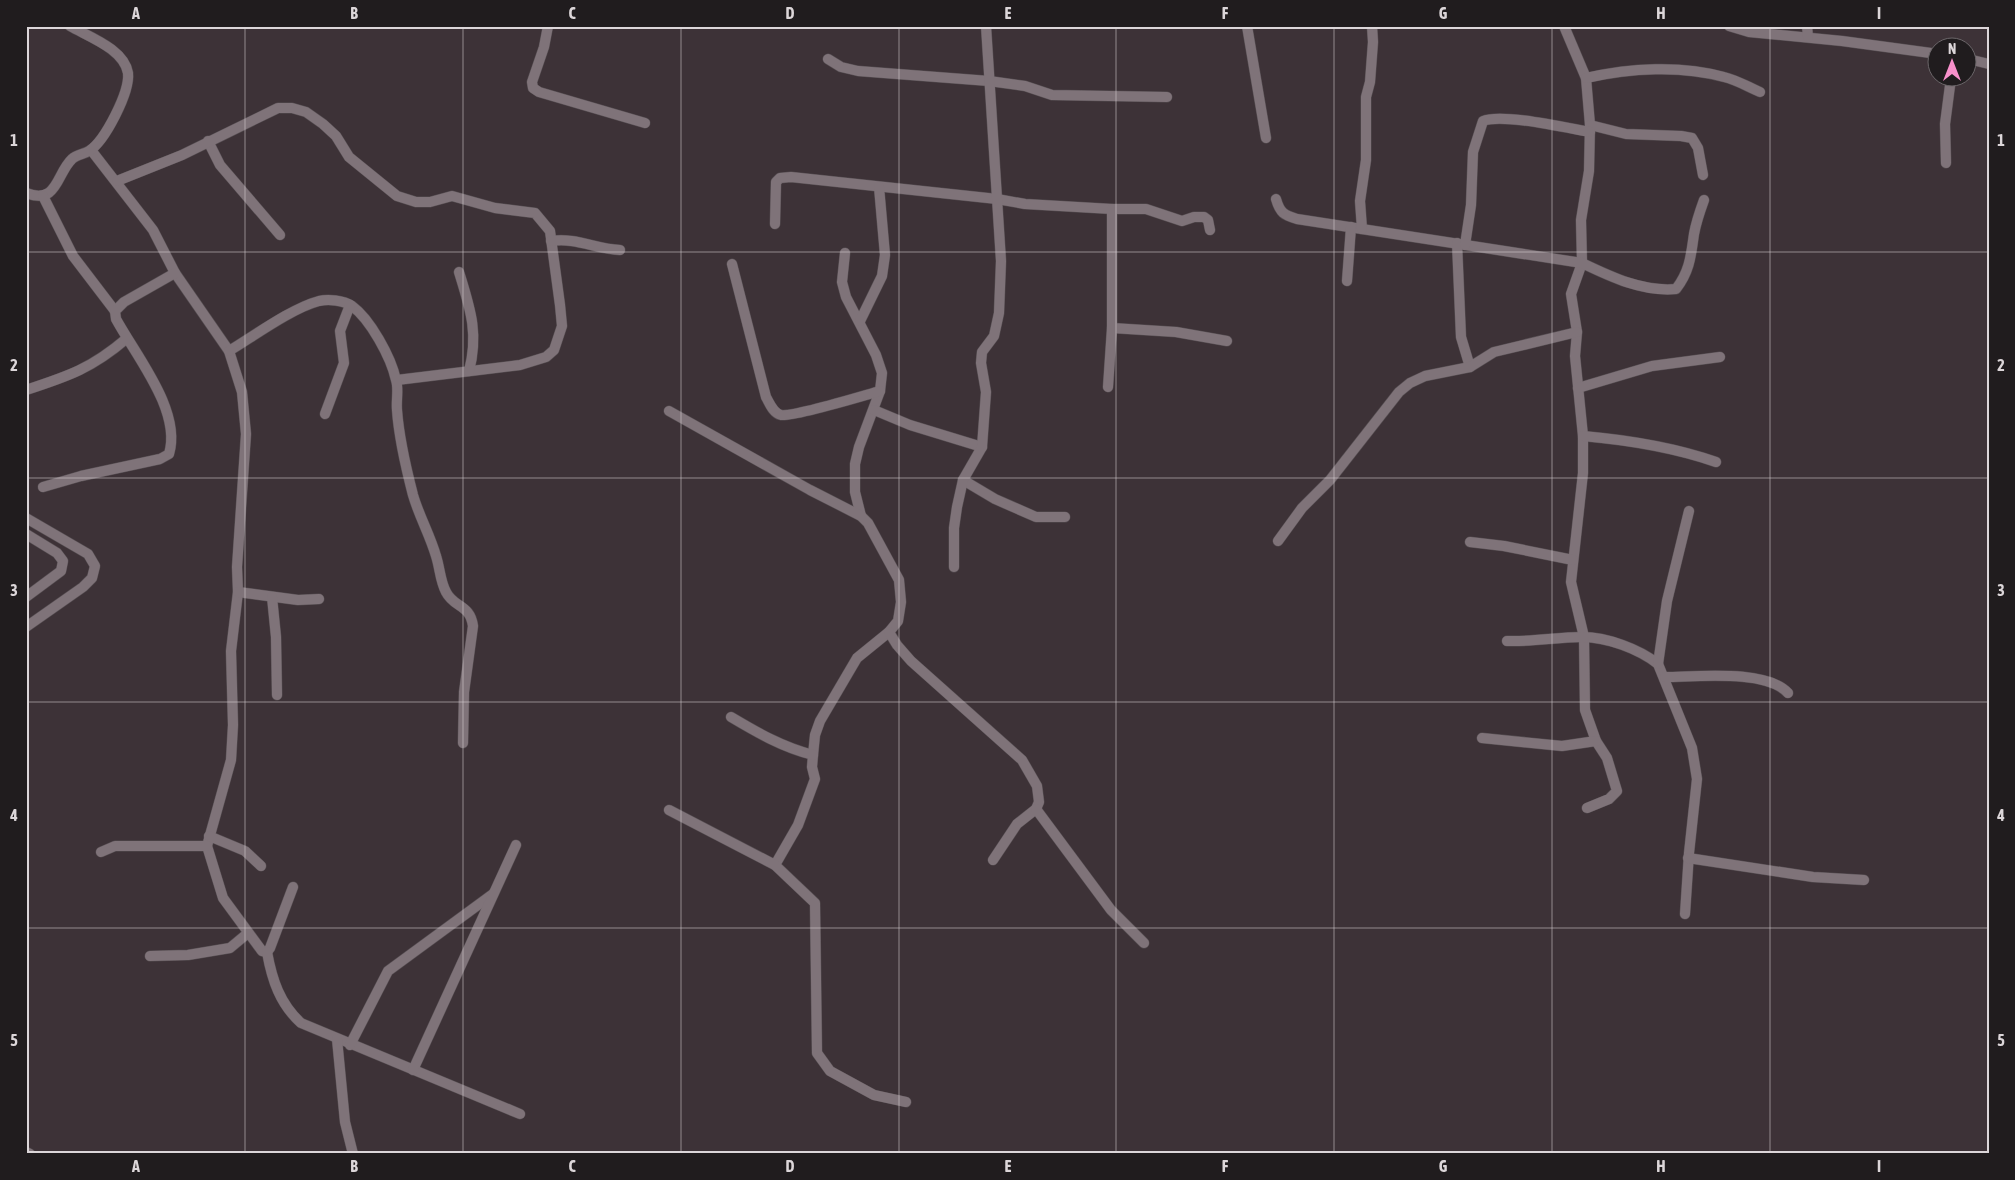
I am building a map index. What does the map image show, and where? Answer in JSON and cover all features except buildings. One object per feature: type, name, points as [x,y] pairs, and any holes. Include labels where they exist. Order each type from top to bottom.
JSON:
[{"type":"street","points":[[26,192],[42,196],[50,192],[72,158],[91,150],[115,116],[126,94],[128,74],[124,62],[109,48],[70,26]]},
{"type":"street","points":[[548,26],[544,47],[532,82],[533,88],[539,92],[644,123]]},
{"type":"street","points":[[954,568],[954,528],[963,480],[982,447],[986,392],[981,363],[982,352],[994,336],[999,313],[1001,261],[986,26]]},
{"type":"street","points":[[1247,26],[1266,138]]},
{"type":"street","points":[[1362,229],[1360,201],[1366,160],[1366,97],[1370,82],[1372,26]]},
{"type":"street","points":[[1564,26],[1586,78],[1590,129],[1589,171],[1581,220],[1582,263],[1571,294],[1577,332],[1575,356],[1583,436],[1583,473],[1571,582],[1572,595],[1584,637],[1585,710],[1596,741],[1607,758],[1617,791],[1609,799],[1587,808]]},
{"type":"street","points":[[1729,26],[1749,32],[1808,37],[1928,53]]},
{"type":"street","points":[[1808,26],[1808,37]]},
{"type":"street","points":[[828,59],[841,67],[858,71],[989,81],[1025,86],[1052,95],[1167,97]]},
{"type":"street","points":[[1586,78],[1635,71],[1684,69],[1723,76],[1760,92]]},
{"type":"street","points":[[1946,163],[1945,124],[1950,88]]},
{"type":"street","points":[[117,181],[182,155],[278,108],[292,108],[306,112],[336,136],[349,157],[397,196],[416,202],[430,202],[452,196],[495,208],[535,213],[548,226],[551,241],[562,326],[554,350],[546,357],[520,364],[396,380]]},
{"type":"street","points":[[1470,367],[1462,337],[1461,244],[1471,205],[1473,152],[1482,121],[1489,118],[1626,134],[1692,138],[1698,148],[1703,175]]},
{"type":"street","points":[[208,141],[220,165],[280,236]]},
{"type":"street","points":[[91,150],[117,181],[153,230],[175,273],[229,351],[242,392],[246,434],[236,567],[238,592],[231,651],[233,725],[231,760],[208,841],[223,898],[262,952],[267,952]]},
{"type":"street","points":[[775,224],[776,182],[780,178],[792,177],[998,199],[1024,204],[1146,209],[1182,221],[1194,217],[1204,217],[1208,220],[1210,230]]},
{"type":"street","points":[[860,321],[882,276],[885,255],[879,187]]},
{"type":"street","points":[[42,196],[73,256],[115,311],[116,319],[126,339],[164,402],[172,431],[169,454],[160,459],[81,476],[43,487]]},
{"type":"street","points":[[1276,199],[1279,211],[1284,215],[1582,263],[1611,277],[1654,289],[1676,288],[1685,277],[1690,263],[1694,232],[1704,200]]},
{"type":"street","points":[[1108,387],[1112,328],[1112,209]]},
{"type":"street","points":[[1347,281],[1351,227]]},
{"type":"street","points":[[551,241],[568,239],[605,249],[620,250]]},
{"type":"street","points":[[844,254],[842,282],[846,296],[860,321],[882,373],[880,391],[874,410],[865,428],[856,464],[856,492],[861,516]]},
{"type":"street","points":[[732,264],[766,397],[774,412],[782,415],[799,412],[880,391]]},
{"type":"street","points":[[459,272],[473,321],[474,344],[469,371]]},
{"type":"street","points":[[115,311],[124,302],[175,273]]},
{"type":"street","points":[[229,351],[311,304],[335,300],[350,304],[362,316],[380,341],[396,380],[396,408],[400,440],[414,497],[425,522],[446,593],[469,612],[472,618],[464,692],[463,743]]},
{"type":"street","points":[[325,414],[344,363],[340,331],[350,304]]},
{"type":"street","points":[[1112,328],[1176,332],[1228,341]]},
{"type":"street","points":[[1278,541],[1302,508],[1330,480],[1399,392],[1410,383],[1426,376],[1470,367],[1494,352],[1577,332]]},
{"type":"street","points":[[26,390],[67,377],[102,360],[126,339]]},
{"type":"street","points":[[1578,388],[1652,366],[1720,356]]},
{"type":"street","points":[[874,410],[910,425],[982,447]]},
{"type":"street","points":[[669,411],[810,490],[861,516],[868,523],[899,580],[901,602],[898,621],[889,632],[857,658],[832,698],[818,728],[812,767],[815,779],[798,825],[775,865]]},
{"type":"street","points":[[1583,436],[1614,438],[1663,447],[1716,462]]},
{"type":"street","points":[[963,480],[995,499],[1036,517],[1064,517]]},
{"type":"street","points":[[1658,664],[1666,602],[1689,511]]},
{"type":"street","points":[[26,518],[88,554],[95,566],[92,578],[83,586],[26,627]]},
{"type":"street","points":[[26,534],[57,554],[63,562],[61,571],[26,596]]},
{"type":"street","points":[[1470,542],[1504,546],[1573,560]]},
{"type":"street","points":[[238,592],[272,597],[319,599]]},
{"type":"street","points":[[272,597],[276,637],[277,695]]},
{"type":"street","points":[[889,632],[897,646],[911,661],[1022,760],[1038,786],[1039,802],[1036,809],[1018,824],[993,860]]},
{"type":"street","points":[[1507,641],[1527,642],[1584,637],[1625,646],[1647,655],[1658,664],[1665,677],[1692,748],[1697,779],[1688,858],[1685,914]]},
{"type":"street","points":[[1665,677],[1708,676],[1759,680],[1782,686],[1788,692]]},
{"type":"street","points":[[731,717],[766,738],[789,748],[813,755]]},
{"type":"street","points":[[1482,738],[1562,746],[1596,741]]},
{"type":"street","points":[[1036,809],[1106,904],[1144,943]]},
{"type":"street","points":[[669,810],[775,865],[816,903],[817,1052],[830,1071],[874,1095],[906,1102]]},
{"type":"street","points":[[101,852],[122,846],[208,841],[245,851],[261,866]]},
{"type":"street","points":[[413,1070],[516,845]]},
{"type":"street","points":[[1688,858],[1813,877],[1864,880]]},
{"type":"street","points":[[293,888],[276,936],[267,952],[272,978],[288,1011],[301,1023],[337,1039],[520,1114]]},
{"type":"street","points":[[350,1044],[388,971],[494,894]]},
{"type":"street","points":[[150,956],[188,955],[230,948],[248,933]]},
{"type":"street","points":[[337,1039],[345,1122],[353,1154]]},
{"type":"street","points":[[26,1152],[30,1154]]}]
